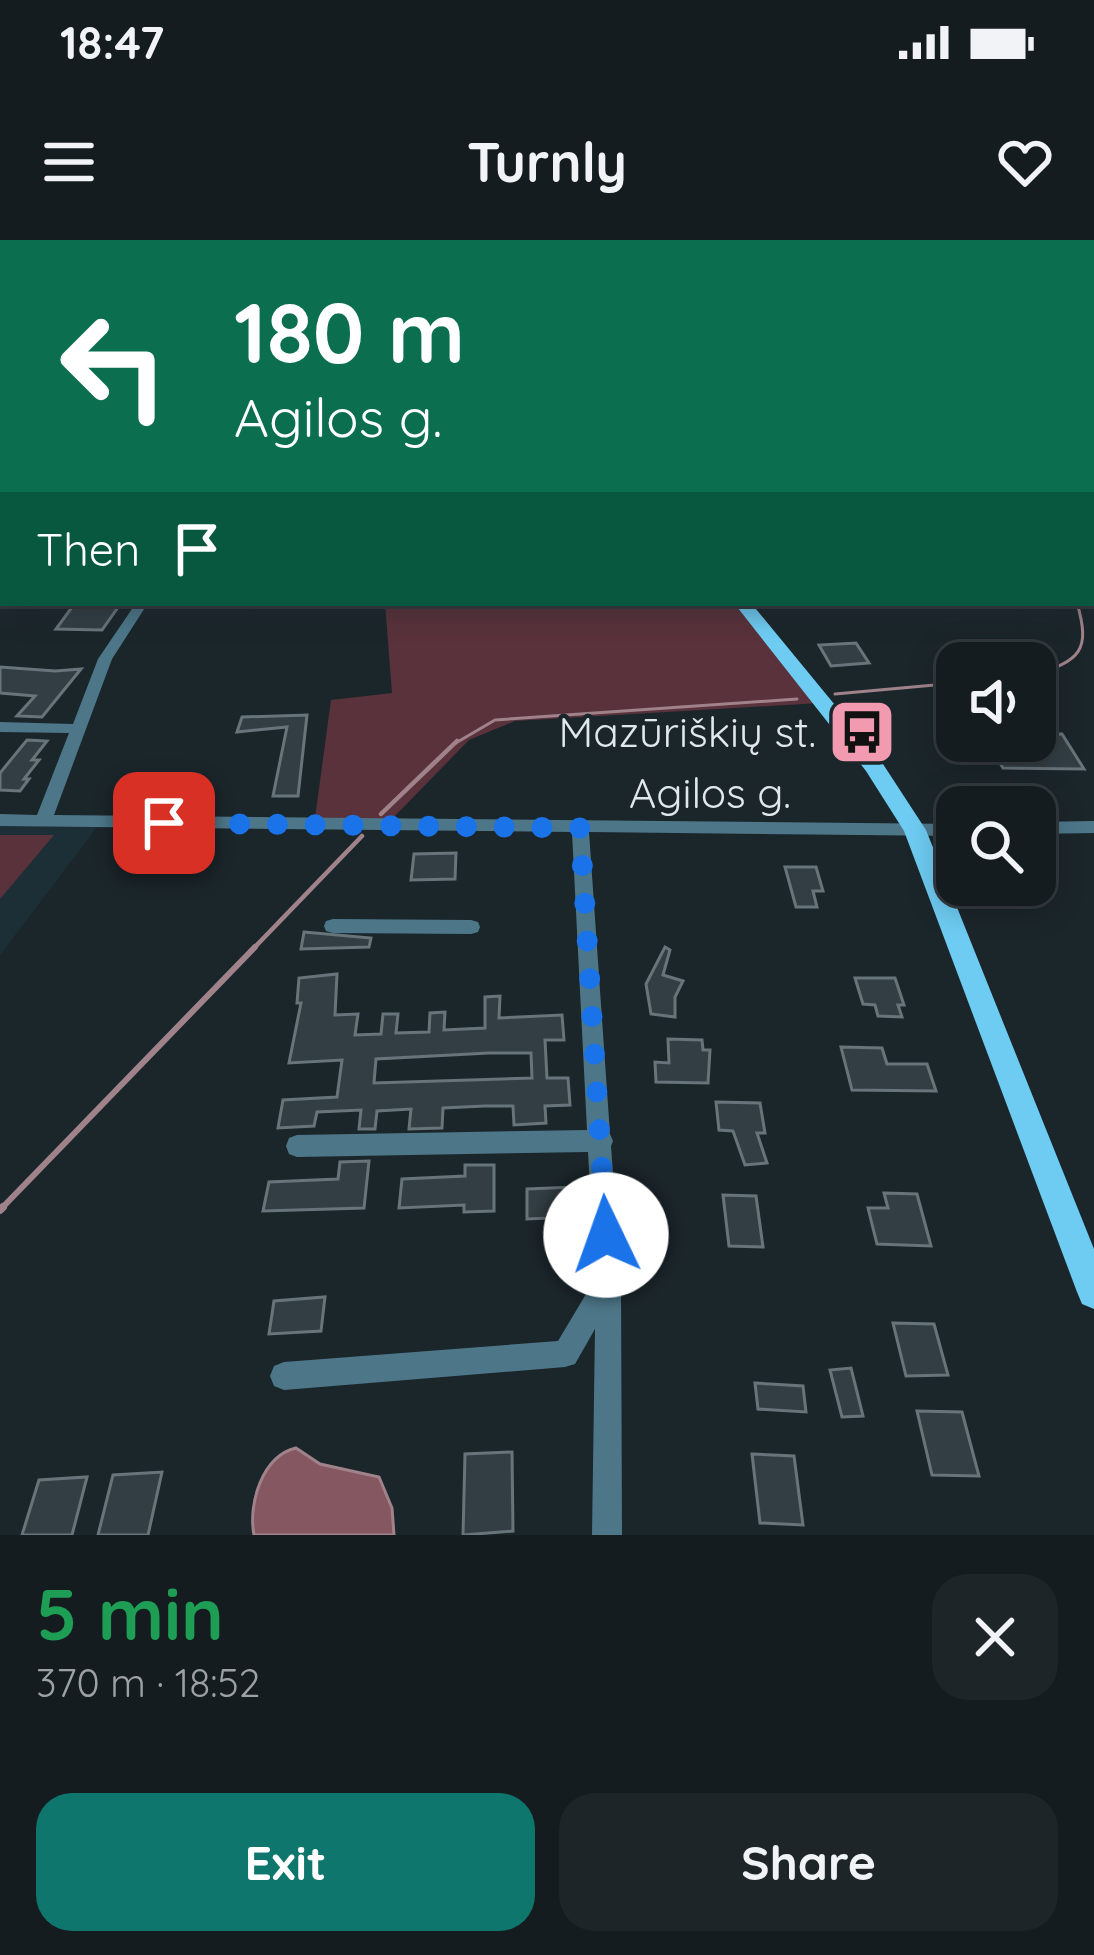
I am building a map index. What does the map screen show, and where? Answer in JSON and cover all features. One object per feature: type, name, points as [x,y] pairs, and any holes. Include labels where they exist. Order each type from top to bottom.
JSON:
[{"type":"main road","points":[[744,606],[874,766],[915,830],[1094,1292]]},
{"type":"street","points":[[44,821],[105,659],[140,606]]},
{"type":"street","points":[[0,727],[77,729]]},
{"type":"street","name":"Agilos g.","points":[[0,820],[936,830]]},
{"type":"street","points":[[1056,828],[1094,827]]},
{"type":"street","points":[[580,828],[608,1282],[608,1535]]},
{"type":"street","points":[[333,926],[471,927]]},
{"type":"street","points":[[297,1146],[602,1141]]},
{"type":"street","points":[[284,1376],[565,1354],[608,1282]]},
{"type":"shaded area","points":[[385,606],[738,606],[819,703],[515,721],[469,740],[391,820],[315,818],[331,700],[392,693]]},
{"type":"shaded area","points":[[0,825],[97,827],[0,955]]},
{"type":"shaded area","points":[[0,835],[54,835],[0,899]]},
{"type":"shaded area","points":[[296,1448],[320,1464],[379,1477],[392,1508],[394,1535],[254,1535],[253,1509],[260,1483],[274,1461]]},
{"type":"building","points":[[73,606],[119,606],[102,630],[56,629]]},
{"type":"building","points":[[856,643],[869,663],[831,666],[819,645]]},
{"type":"building","points":[[0,667],[81,669],[42,717],[17,716],[35,696],[0,693]]},
{"type":"building","points":[[307,715],[298,796],[273,796],[287,727],[237,732],[242,717]]},
{"type":"building","points":[[1056,734],[1062,734],[1084,769],[1003,768],[999,762],[1056,762]]},
{"type":"building","points":[[27,740],[47,741],[32,760],[39,760],[24,779],[29,779],[20,791],[0,790],[0,773]]},
{"type":"building","points":[[456,853],[455,879],[411,880],[414,854]]},
{"type":"building","points":[[785,867],[816,867],[823,891],[813,891],[817,907],[796,907]]},
{"type":"building","points":[[304,932],[371,938],[369,947],[301,949]]},
{"type":"building","points":[[665,947],[670,950],[663,975],[683,981],[675,997],[675,1017],[651,1014],[646,984]]},
{"type":"building","points":[[337,974],[335,1015],[358,1014],[355,1035],[381,1034],[383,1014],[398,1014],[396,1033],[429,1032],[430,1013],[445,1012],[444,1030],[485,1028],[485,997],[500,996],[499,1018],[562,1015],[564,1040],[545,1040],[547,1078],[568,1078],[570,1105],[545,1106],[546,1123],[514,1125],[513,1106],[485,1106],[443,1108],[442,1128],[409,1129],[411,1109],[377,1111],[375,1129],[359,1129],[361,1110],[317,1112],[314,1126],[278,1128],[283,1100],[337,1097],[342,1060],[289,1063],[301,1003],[297,1003],[299,978]],"holes":[[[531,1053],[532,1078],[374,1083],[376,1059]]]},
{"type":"building","points":[[855,978],[895,978],[904,1005],[898,1005],[902,1017],[878,1016],[875,1005],[863,1004]]},
{"type":"building","points":[[668,1039],[702,1040],[703,1050],[710,1050],[708,1083],[656,1082],[655,1062],[669,1063]]},
{"type":"building","points":[[841,1047],[882,1048],[887,1064],[927,1064],[936,1091],[852,1090]]},
{"type":"building","points":[[716,1102],[760,1103],[765,1133],[757,1133],[767,1163],[745,1165],[733,1131],[719,1130]]},
{"type":"building","points":[[369,1161],[364,1208],[263,1211],[269,1182],[338,1179],[340,1162]]},
{"type":"building","points":[[465,1165],[494,1165],[494,1211],[464,1212],[464,1205],[399,1208],[402,1179],[465,1176]]},
{"type":"building","points":[[575,1187],[575,1217],[527,1219],[527,1189]]},
{"type":"building","points":[[884,1193],[917,1194],[931,1246],[877,1244],[868,1208],[888,1208]]},
{"type":"building","points":[[723,1195],[756,1196],[763,1247],[729,1246]]},
{"type":"building","points":[[325,1297],[321,1331],[269,1334],[274,1301]]},
{"type":"building","points":[[893,1323],[934,1324],[948,1375],[906,1376]]},
{"type":"building","points":[[851,1368],[863,1416],[842,1417],[830,1370]]},
{"type":"building","points":[[755,1383],[803,1386],[806,1412],[758,1409]]},
{"type":"building","points":[[917,1411],[962,1412],[979,1476],[932,1475]]},
{"type":"building","points":[[512,1452],[513,1531],[463,1535],[465,1454]]},
{"type":"building","points":[[752,1454],[794,1456],[803,1525],[760,1523]]},
{"type":"building","points":[[162,1472],[148,1535],[98,1535],[113,1475]]},
{"type":"building","points":[[87,1477],[72,1535],[22,1535],[39,1480]]},
{"type":"waterway","points":[[1056,667],[1072,658],[1082,643],[1078,606]]},
{"type":"waterway","points":[[835,694],[936,685]]},
{"type":"waterway","points":[[454,744],[495,720],[797,699]]},
{"type":"waterway","points":[[381,814],[457,741]]},
{"type":"waterway","points":[[252,950],[362,836]]},
{"type":"waterway","points":[[3,1207],[0,1210],[255,947]]},
{"type":"place","name":"Mazūriškių st.","points":[[862,732]]},
{"type":"route","points":[[164,823],[580,828],[606,1235]]}]
